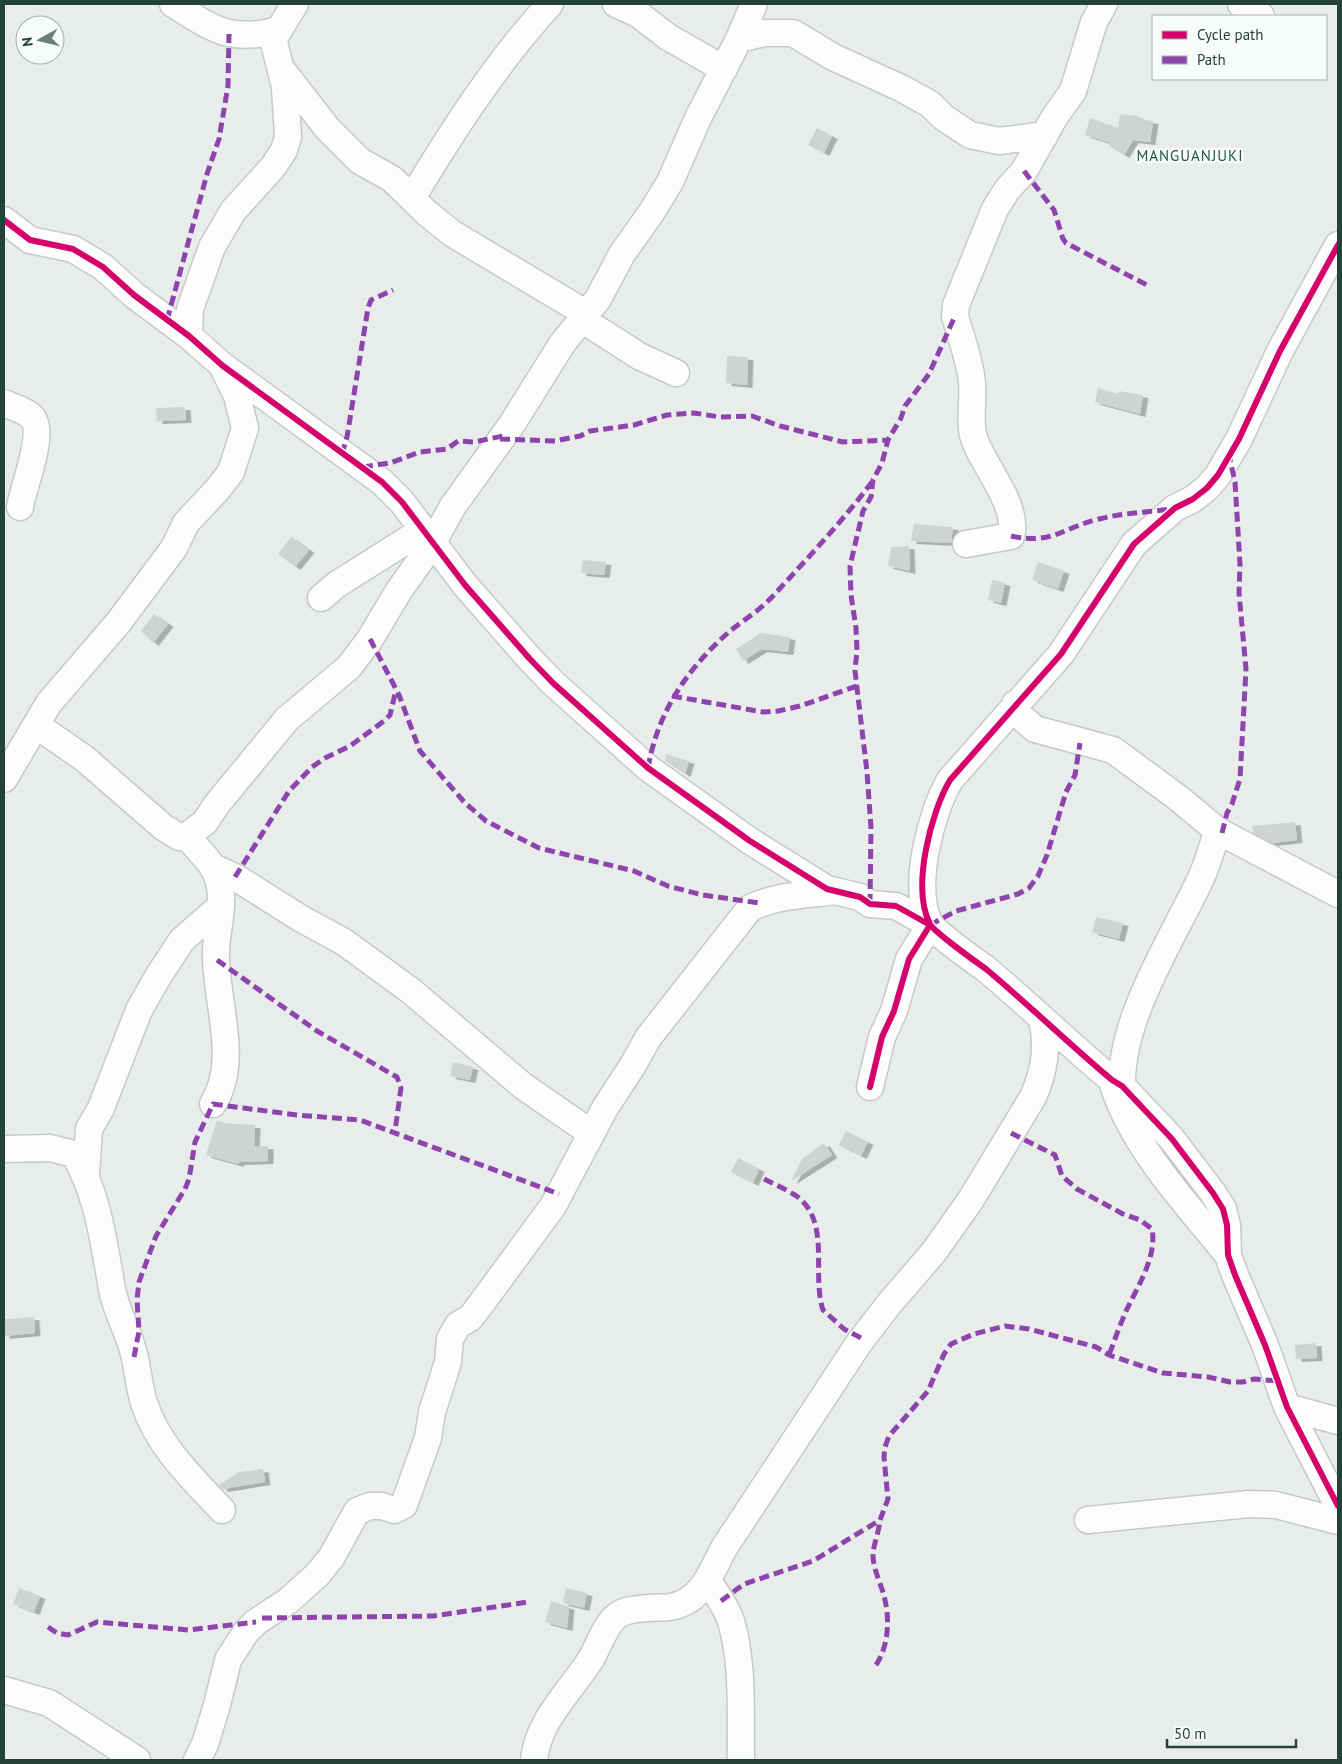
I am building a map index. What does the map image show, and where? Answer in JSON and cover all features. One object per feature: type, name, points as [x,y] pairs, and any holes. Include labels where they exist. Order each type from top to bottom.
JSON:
[{"type":"street","points":[[173,4],[223,32],[260,35],[279,30]]},
{"type":"street","points":[[189,336],[190,309],[212,247],[233,211],[273,167],[284,150],[288,137],[288,122],[282,70],[274,38],[295,4]]},
{"type":"street","points":[[412,198],[452,131],[515,42],[550,4]]},
{"type":"street","points":[[616,4],[638,14],[668,37],[724,69]]},
{"type":"street","points":[[36,725],[85,759],[164,827],[179,837],[187,836],[205,822],[267,741],[295,710],[324,690],[349,667],[370,640],[428,537],[453,506],[512,424],[562,344],[585,317],[622,254],[670,182],[698,118],[739,40],[754,4]]},
{"type":"street","points":[[966,544],[1004,539],[1011,536],[1013,528],[1007,505],[981,458],[973,437],[972,381],[954,316],[956,305],[995,209],[1007,190],[1024,171],[1077,81],[1094,22],[1104,4]]},
{"type":"street","points":[[1241,4],[1259,15]]},
{"type":"street","points":[[739,40],[764,33],[793,33],[833,57],[901,88],[930,104],[943,117],[970,135],[999,141],[1045,135]]},
{"type":"street","points":[[282,70],[327,128],[354,155],[392,180],[453,234],[585,317],[639,356],[676,373]]},
{"type":"street","points":[[4,220],[30,240],[73,249],[103,267],[134,295],[189,336],[223,366],[382,482],[402,502],[502,628],[553,683],[648,768],[750,841],[826,889],[860,897],[870,904],[896,906],[930,925],[1117,1083],[1172,1140],[1223,1209],[1227,1226],[1228,1254],[1287,1406],[1338,1506]]},
{"type":"street","points":[[870,1087],[882,1038],[894,1011],[909,959],[930,925],[923,894],[923,866],[933,820],[942,794],[950,780],[1062,654],[1134,544],[1174,508],[1194,499],[1218,476],[1239,439],[1280,351],[1338,245]]},
{"type":"street","points":[[4,778],[58,691],[118,623],[168,556],[186,524],[218,490],[231,472],[245,428],[237,396],[223,366]]},
{"type":"street","points":[[4,403],[31,416],[36,425],[34,457],[23,490],[20,508]]},
{"type":"street","points":[[321,598],[336,585],[428,537]]},
{"type":"street","points":[[1016,704],[1019,715],[1035,729],[1113,750],[1177,797],[1218,831],[1338,894]]},
{"type":"street","points":[[1117,1083],[1130,1033],[1176,925],[1202,876],[1218,831]]},
{"type":"street","points":[[187,836],[213,867],[219,882],[221,906],[216,951],[217,980],[225,1031],[225,1064],[219,1094],[213,1104]]},
{"type":"street","points":[[213,867],[235,877],[300,918],[344,942],[411,991],[458,1033],[530,1091],[591,1133]]},
{"type":"street","points":[[197,1760],[205,1744],[228,1660],[246,1632],[256,1622],[288,1601],[317,1575],[331,1558],[357,1511],[370,1506],[382,1506],[394,1510],[404,1505],[428,1438],[432,1412],[448,1362],[450,1339],[454,1330],[458,1324],[470,1318],[478,1308],[552,1206],[591,1133],[648,1038],[750,908],[764,901],[782,897],[836,891]]},
{"type":"street","points":[[86,1174],[89,1129],[101,1108],[139,1010],[182,940],[221,906]]},
{"type":"street","points":[[534,1760],[537,1742],[542,1730],[560,1700],[589,1662],[613,1619],[629,1610],[679,1605],[700,1591],[708,1581],[724,1548],[859,1343],[889,1304],[933,1254],[980,1186],[1041,1079],[1046,1055],[1042,1018]]},
{"type":"street","points":[[4,1150],[50,1148],[65,1150],[74,1154],[86,1174],[105,1246],[117,1309],[132,1346],[136,1371],[149,1415],[163,1442],[182,1467],[222,1510]]},
{"type":"street","points":[[1287,1406],[1338,1421]]},
{"type":"street","points":[[1088,1520],[1249,1504],[1276,1505],[1338,1521]]},
{"type":"street","points":[[708,1581],[730,1620],[734,1640],[740,1693],[741,1760]]},
{"type":"street","points":[[4,1690],[49,1703],[137,1760]]},
{"type":"building","points":[[1120,114],[1139,116],[1139,119],[1153,121],[1150,142],[1133,140],[1124,155],[1109,146],[1111,143],[1085,135],[1090,118],[1118,128]]},
{"type":"building","points":[[817,128],[832,136],[824,153],[808,145]]},
{"type":"building","points":[[727,356],[748,357],[747,385],[726,383]]},
{"type":"building","points":[[1098,388],[1118,394],[1119,391],[1143,395],[1140,414],[1095,402]]},
{"type":"building","points":[[185,407],[186,420],[157,421],[156,408]]},
{"type":"building","points":[[914,524],[953,527],[951,543],[911,541]]},
{"type":"building","points":[[291,537],[309,550],[295,567],[278,554]]},
{"type":"building","points":[[909,546],[910,571],[888,566],[891,547]]},
{"type":"building","points":[[583,560],[606,562],[604,575],[581,573]]},
{"type":"building","points":[[1038,562],[1064,571],[1058,589],[1032,580]]},
{"type":"building","points":[[992,580],[1005,583],[1001,603],[988,600]]},
{"type":"building","points":[[154,614],[168,624],[153,643],[141,631]]},
{"type":"building","points":[[761,633],[790,637],[788,652],[762,649],[743,661],[736,649]]},
{"type":"building","points":[[666,754],[689,761],[685,774],[665,761]]},
{"type":"building","points":[[1295,822],[1297,840],[1272,843],[1253,833],[1252,826]]},
{"type":"building","points":[[1096,917],[1123,923],[1119,939],[1092,932]]},
{"type":"building","points":[[453,1062],[473,1067],[470,1080],[450,1076]]},
{"type":"building","points":[[217,1120],[224,1123],[255,1125],[254,1146],[268,1146],[268,1161],[239,1162],[238,1164],[206,1155]]},
{"type":"building","points":[[846,1131],[868,1142],[861,1156],[839,1145]]},
{"type":"building","points":[[824,1143],[832,1155],[791,1181],[802,1159]]},
{"type":"building","points":[[738,1158],[759,1169],[753,1183],[731,1172]]},
{"type":"building","points":[[34,1317],[35,1333],[4,1336],[4,1319]]},
{"type":"building","points":[[1316,1343],[1317,1358],[1296,1359],[1295,1345]]},
{"type":"building","points":[[263,1469],[265,1482],[223,1489],[219,1485],[239,1472]]},
{"type":"building","points":[[19,1588],[40,1596],[34,1612],[13,1604]]},
{"type":"building","points":[[566,1588],[587,1593],[584,1608],[563,1603]]},
{"type":"building","points":[[551,1601],[569,1607],[567,1628],[545,1622]]},
{"type":"marked path","points":[[167,320],[207,174],[219,139],[228,86],[229,34]]},
{"type":"marked path","points":[[1024,171],[1054,210],[1066,243],[1147,285]]},
{"type":"marked path","points":[[342,454],[347,437],[368,308],[371,300],[393,290]]},
{"type":"marked path","points":[[870,904],[871,828],[867,772],[855,671],[857,650],[856,628],[851,595],[850,566],[863,511],[871,497],[873,480],[882,463],[888,440],[901,418],[905,406],[929,374],[955,316]]},
{"type":"marked path","points":[[500,439],[555,441],[580,436],[590,431],[634,425],[667,415],[694,413],[720,417],[752,416],[780,426],[843,442],[888,440]]},
{"type":"marked path","points":[[363,467],[390,463],[420,452],[447,449],[458,441],[474,442],[503,436]]},
{"type":"marked path","points":[[1222,833],[1227,813],[1240,779],[1246,669],[1239,593],[1240,564],[1235,482],[1229,455]]},
{"type":"marked path","points":[[648,768],[659,728],[667,710],[677,692],[700,660],[730,631],[772,597],[836,527],[872,482]]},
{"type":"marked path","points":[[1011,536],[1025,538],[1047,537],[1108,517],[1172,509]]},
{"type":"marked path","points":[[370,639],[399,695],[420,751],[465,803],[486,821],[539,848],[634,871],[668,886],[703,895],[759,903]]},
{"type":"marked path","points":[[672,696],[763,712],[800,706],[857,686]]},
{"type":"marked path","points":[[235,877],[289,791],[312,767],[325,758],[350,746],[384,721],[390,715],[396,690]]},
{"type":"marked path","points":[[930,925],[956,911],[1018,894],[1029,888],[1038,876],[1047,855],[1066,792],[1075,775],[1080,743]]},
{"type":"marked path","points":[[217,960],[317,1031],[397,1077],[401,1088],[395,1131]]},
{"type":"marked path","points":[[134,1357],[139,1331],[137,1300],[139,1282],[156,1236],[185,1189],[189,1179],[195,1142],[213,1104],[297,1115],[360,1120],[559,1194]]},
{"type":"marked path","points":[[1011,1133],[1055,1155],[1062,1176],[1077,1189],[1123,1214],[1140,1220],[1152,1229],[1153,1239],[1150,1259],[1109,1355]]},
{"type":"marked path","points":[[764,1179],[795,1195],[806,1206],[813,1218],[817,1233],[820,1296],[823,1310],[844,1329],[863,1339]]},
{"type":"marked path","points":[[721,1601],[744,1584],[813,1561],[880,1520],[888,1499],[884,1457],[889,1436],[928,1391],[944,1354],[951,1344],[974,1334],[1005,1326],[1029,1329],[1096,1347],[1109,1355],[1163,1373],[1208,1377],[1230,1382],[1243,1382],[1254,1379],[1278,1381]]},
{"type":"marked path","points":[[876,1665],[883,1650],[888,1625],[885,1600],[873,1561],[873,1551],[880,1520]]},
{"type":"marked path","points":[[262,1618],[433,1616],[528,1602]]},
{"type":"marked path","points":[[48,1627],[57,1633],[68,1635],[97,1622],[188,1630],[256,1622]]},
{"type":"cycle path","points":[[4,220],[30,240],[73,249],[103,267],[134,295],[189,336],[223,366],[382,482],[402,502],[465,585],[529,658],[553,683],[648,768],[750,841],[827,889],[860,897],[870,904],[896,906],[930,925],[909,959],[894,1011],[882,1037],[870,1087]]},
{"type":"cycle path","points":[[1338,245],[1280,351],[1239,439],[1218,475],[1207,488],[1193,499],[1175,508],[1134,544],[1061,654],[950,780],[930,830],[923,871],[922,891],[925,909],[933,928],[986,969],[1112,1080],[1122,1086],[1172,1139],[1213,1193],[1223,1209],[1227,1225],[1228,1255],[1265,1345],[1287,1407],[1338,1506]]},
{"type":"district","name":"MANGUANJUKI","points":[[1190,156]]}]
